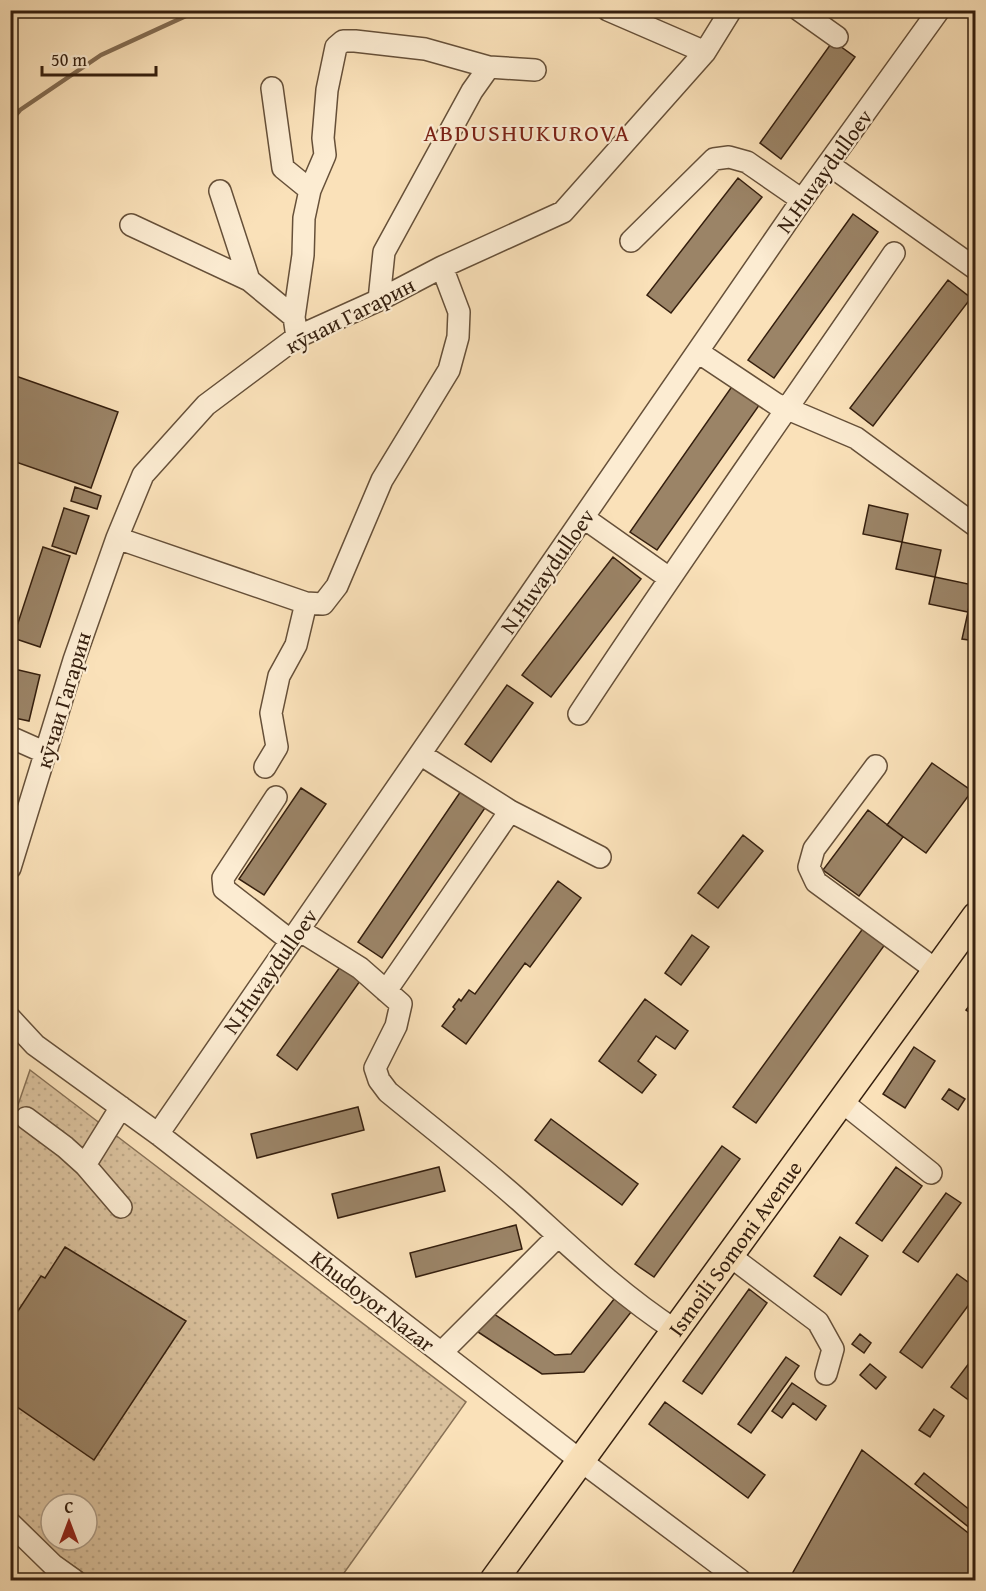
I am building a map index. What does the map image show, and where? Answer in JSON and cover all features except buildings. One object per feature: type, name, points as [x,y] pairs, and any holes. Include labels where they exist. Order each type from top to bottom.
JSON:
[{"type":"main road","name":"Ismoili Somoni Avenue","points":[[494,1581],[975,916]]},
{"type":"street","points":[[608,10],[705,52]]},
{"type":"street","name":"кӯчаи Гагарин","points":[[10,868],[74,660],[142,475],[206,405],[295,327],[379,300],[442,267],[563,212],[705,52],[731,10]]},
{"type":"street","points":[[800,10],[837,37]]},
{"type":"street","name":"N.Huvaydulloev","points":[[158,1134],[802,200],[939,10]]},
{"type":"street","points":[[295,327],[303,255],[304,218],[310,190],[325,155],[323,138],[327,90],[336,47],[343,42],[425,49],[489,67],[536,70]]},
{"type":"street","points":[[379,300],[384,252],[472,91],[489,67]]},
{"type":"street","points":[[272,88],[283,168],[310,190]]},
{"type":"street","points":[[631,241],[714,159],[729,157],[747,162],[802,200]]},
{"type":"street","points":[[828,164],[975,269]]},
{"type":"street","points":[[220,190],[249,280]]},
{"type":"street","points":[[131,225],[249,280],[295,327]]},
{"type":"street","points":[[579,714],[669,578],[894,253]]},
{"type":"street","points":[[117,538],[306,603],[322,604],[338,586],[382,480],[449,370],[458,337],[459,312],[442,267]]},
{"type":"street","points":[[698,352],[776,404],[856,438],[975,526]]},
{"type":"street","points":[[584,518],[669,578]]},
{"type":"street","points":[[265,766],[277,747],[271,713],[279,676],[296,645],[306,603]]},
{"type":"street","points":[[10,737],[46,753]]},
{"type":"street","points":[[420,754],[510,811],[600,857]]},
{"type":"street","points":[[876,766],[814,849],[809,867],[816,882],[936,970]]},
{"type":"street","points":[[276,797],[223,878],[224,889],[295,935],[360,968],[401,1004],[396,1026],[375,1068],[379,1080],[388,1092],[518,1199],[607,1281],[649,1314],[675,1330]]},
{"type":"street","points":[[386,991],[510,811]]},
{"type":"street","name":"Khudoyor Nazar","points":[[12,1027],[158,1134],[580,1461],[740,1581]]},
{"type":"street","points":[[842,1101],[932,1173]]},
{"type":"street","points":[[85,1165],[121,1107]]},
{"type":"street","points":[[26,1118],[85,1165],[121,1206]]},
{"type":"street","points":[[441,1353],[558,1236]]},
{"type":"street","points":[[730,1256],[818,1322],[833,1348],[826,1374]]},
{"type":"street","points":[[10,1523],[53,1565],[74,1581]]},
{"type":"shaded area","points":[[30,1070],[466,1402],[339,1580],[94,1580],[53,1552],[99,1552],[99,1492],[39,1492],[39,1538],[11,1511],[10,1128]]},
{"type":"waterway","points":[[10,122],[20,110],[101,55],[199,10]]},
{"type":"district","name":"ABDUSHUKUROVA","points":[[527,133]]}]
